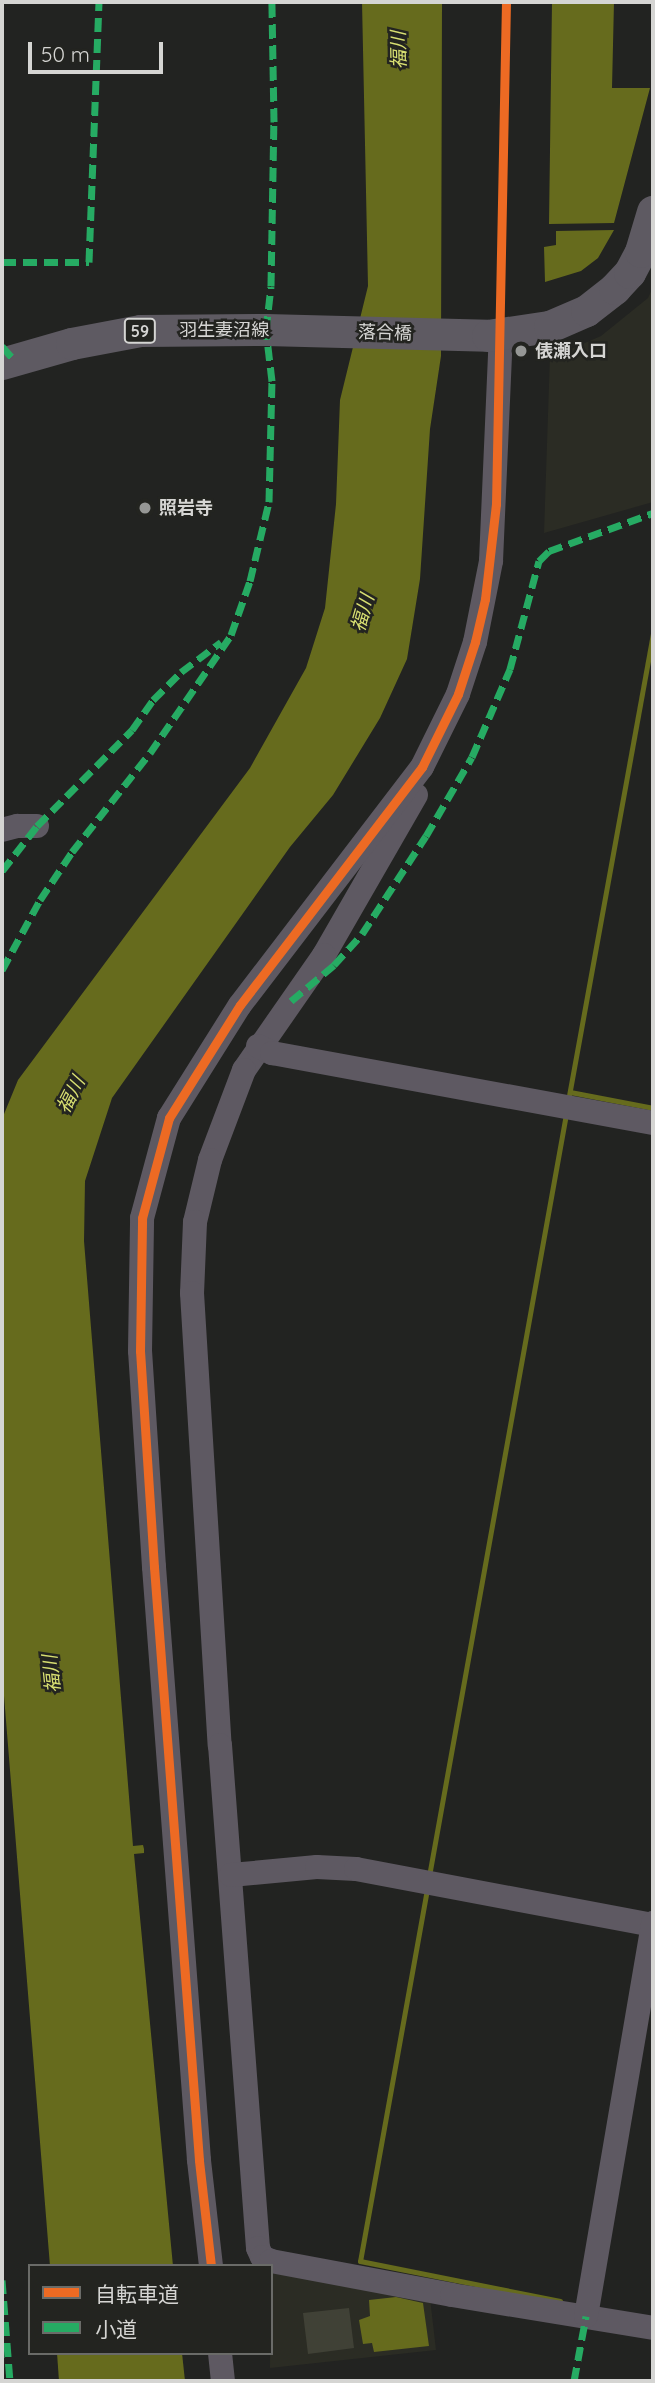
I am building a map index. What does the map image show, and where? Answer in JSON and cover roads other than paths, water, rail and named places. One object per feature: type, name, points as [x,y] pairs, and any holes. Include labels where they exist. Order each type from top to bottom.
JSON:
[{"type":"main road","name":"59","points":[[494,336],[550,327],[602,301],[630,273],[646,239],[653,212]]},
{"type":"main road","name":"落合橋","points":[[282,330],[494,336]]},
{"type":"main road","name":"羽生妻沼線","points":[[2,364],[72,344],[141,331],[282,330]]},
{"type":"street","points":[[211,2264],[200,2160],[140,1351],[142,1218],[169,1118],[240,1005],[422,767],[458,694],[485,599],[496,504],[494,336]]},
{"type":"street","points":[[422,767],[416,797],[382,858],[324,956],[258,1046],[244,1070],[210,1160],[201,1193],[193,1247],[193,1304],[258,2248],[262,2257],[452,2295],[653,2328]]},
{"type":"street","points":[[2,830],[17,826],[37,826]]},
{"type":"street","points":[[258,1046],[272,1053],[653,1123]]},
{"type":"street","points":[[231,1875],[317,1867],[356,1869],[653,1924],[586,2316]]},
{"type":"street","points":[[220,2355],[223,2381]]},
{"type":"water","name":"福川","points":[[362,2],[442,2],[441,356],[430,429],[420,579],[407,659],[380,718],[333,795],[290,847],[112,1098],[85,1181],[84,1241],[133,1846],[143,1845],[144,1849],[144,1853],[134,1854],[173,2264],[50,2264],[2,1671],[2,1119],[18,1080],[250,768],[306,668],[325,608],[336,504],[340,400],[368,286]]},
{"type":"water","points":[[552,2],[614,2],[612,88],[650,88],[614,223],[549,224]]},
{"type":"water","points":[[614,230],[598,258],[581,271],[545,282],[544,247],[556,245],[556,231]]},
{"type":"water","points":[[396,2297],[423,2303],[429,2346],[374,2352],[372,2343],[363,2344],[359,2320],[370,2316],[369,2300]]},
{"type":"water","points":[[57,2355],[182,2355],[185,2381],[59,2381]]},
{"type":"waterway","points":[[568,1101],[653,632]]},
{"type":"waterway","points":[[570,1092],[653,1108]]},
{"type":"waterway","points":[[429,1876],[566,1114]]},
{"type":"waterway","points":[[427,1889],[360,2261],[560,2301]]},
{"type":"place","name":"俵瀬入口","points":[[521,351]]},
{"type":"place","name":"照岩寺","points":[[145,508]]}]
